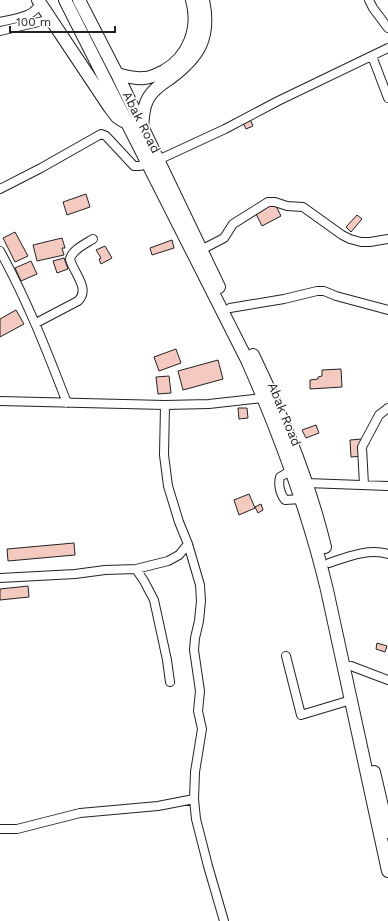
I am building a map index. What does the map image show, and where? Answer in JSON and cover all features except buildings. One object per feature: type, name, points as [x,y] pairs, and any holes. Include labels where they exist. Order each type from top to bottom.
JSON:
[{"type":"highway","name":"Abak Road","points":[[65,0],[128,125],[153,162],[201,250],[263,376],[307,484],[329,563],[351,666],[354,699],[388,871]]},
{"type":"highway","name":"Abak Road","points":[[79,0],[142,127],[153,162],[247,360],[264,398],[292,470],[318,552],[388,832]]},
{"type":"highway","points":[[117,74],[144,78],[160,73],[174,65],[190,45],[193,36],[195,16],[192,0]]},
{"type":"highway","points":[[142,127],[146,102],[158,87],[185,67],[195,56],[202,43],[205,17],[203,0]]},
{"type":"highway","points":[[39,2],[117,118],[128,125]]},
{"type":"street","points":[[369,0],[388,28]]},
{"type":"street","points":[[0,22],[30,14],[37,10],[39,2]]},
{"type":"street","points":[[0,32],[43,21],[53,22]]},
{"type":"street","points":[[0,189],[101,134],[106,136],[134,166],[153,162],[225,129],[278,101],[388,48]]},
{"type":"street","points":[[372,56],[388,98]]},
{"type":"street","points":[[201,250],[224,238],[233,224],[268,202],[303,208],[350,239],[361,242],[370,242],[388,239]]},
{"type":"street","points":[[36,323],[81,298],[83,288],[70,259],[75,250],[93,239]]},
{"type":"street","points":[[0,251],[16,280],[36,323],[67,403]]},
{"type":"street","points":[[230,308],[284,299],[317,291],[324,291],[336,296],[388,310]]},
{"type":"street","points":[[0,401],[165,406],[209,404],[264,398]]},
{"type":"street","points":[[165,406],[164,455],[168,486],[178,522],[188,544],[200,585],[201,601],[194,650],[200,691],[198,711],[202,729],[195,772],[194,799],[196,819],[224,921]]},
{"type":"street","points":[[364,485],[362,447],[377,418],[382,411],[388,408]]},
{"type":"street","points":[[292,470],[280,477],[279,482],[281,492],[285,500],[302,499]]},
{"type":"street","points":[[307,484],[388,486]]},
{"type":"street","points":[[0,578],[136,569],[168,561],[179,555],[188,544]]},
{"type":"street","points":[[329,563],[353,555],[371,552],[383,552],[388,554]]},
{"type":"street","points":[[136,569],[154,600],[167,660],[170,682]]},
{"type":"street","points":[[286,656],[301,716],[354,699]]},
{"type":"street","points":[[351,666],[388,680]]},
{"type":"street","points":[[0,829],[17,829],[80,813],[158,806],[194,799]]}]
